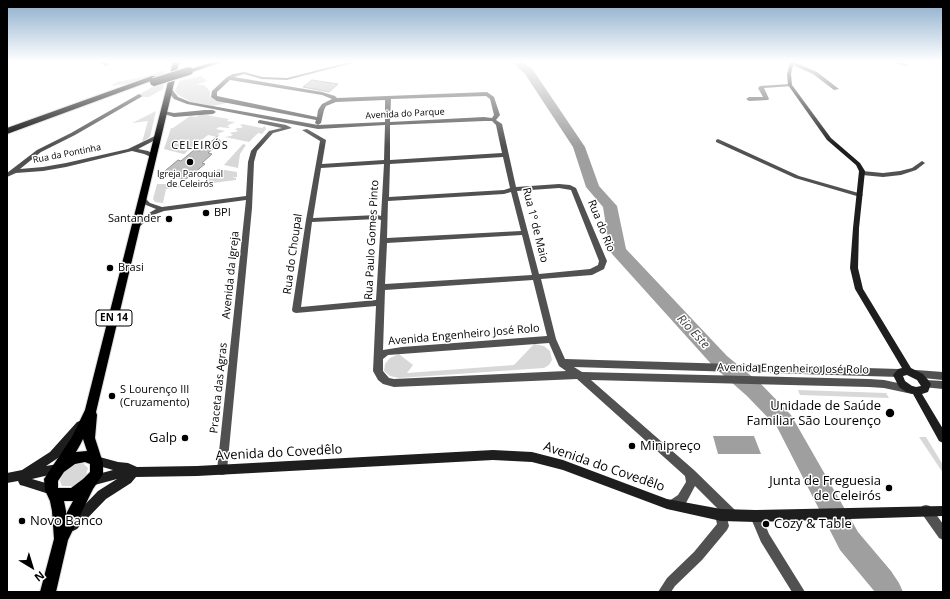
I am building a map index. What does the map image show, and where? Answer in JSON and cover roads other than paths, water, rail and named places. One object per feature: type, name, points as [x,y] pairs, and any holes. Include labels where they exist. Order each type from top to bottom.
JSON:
[{"type":"highway","points":[[7,131],[125,90]]},
{"type":"highway","points":[[7,135],[127,90]]},
{"type":"main road","name":"EN 14","points":[[48,592],[61,539],[97,468],[89,438],[91,410],[154,156],[157,136],[169,90]]},
{"type":"main road","name":"EN 14","points":[[61,539],[59,511],[57,500],[52,491],[51,479],[67,457],[91,410]]},
{"type":"main road","points":[[59,468],[72,459],[79,457],[91,457],[95,460]]},
{"type":"main road","points":[[52,491],[66,496],[80,490],[90,483]]},
{"type":"street","name":"Avenida do Parque","points":[[170,90],[180,100],[211,108],[317,129]]},
{"type":"street","points":[[216,90],[214,97],[318,119]]},
{"type":"street","points":[[298,90],[333,97],[335,100]]},
{"type":"street","points":[[749,99],[766,99],[762,90]]},
{"type":"street","points":[[794,90],[829,139],[858,164],[862,172],[854,268],[859,289],[908,373],[926,384],[943,386]]},
{"type":"street","points":[[317,129],[318,119],[324,105],[335,100],[486,94],[492,98],[497,115],[493,120]]},
{"type":"street","points":[[9,172],[39,151],[80,131],[139,96]]},
{"type":"street","name":"Rua Paulo Gomes Pinto","points":[[379,357],[388,98]]},
{"type":"street","points":[[211,108],[238,103]]},
{"type":"street","name":"Avenida do Parque","points":[[164,113],[174,115],[214,112],[277,126],[305,130],[493,120]]},
{"type":"street","name":"Rua 1º de Maio","points":[[493,120],[501,127],[505,155],[552,339]]},
{"type":"street","points":[[277,126],[282,121]]},
{"type":"street","points":[[270,124],[271,132],[289,128]]},
{"type":"street","name":"Rua do Choupal","points":[[305,130],[323,140],[309,220],[296,310],[380,303]]},
{"type":"street","name":"Avenida da Igreja","points":[[236,333],[250,197],[251,162],[254,151],[271,132]]},
{"type":"street","name":"Rua da Pontinha","points":[[9,172],[58,167],[130,150],[143,145],[157,136]]},
{"type":"street","points":[[718,141],[797,177],[860,195]]},
{"type":"street","name":"Rua da Pontinha","points":[[130,150],[138,150],[154,156]]},
{"type":"street","points":[[318,166],[505,155]]},
{"type":"street","points":[[862,172],[883,175],[902,173],[914,169],[922,163]]},
{"type":"street","name":"Rua do Rio","points":[[514,189],[559,186],[574,189],[603,261],[601,267],[592,272],[536,277]]},
{"type":"street","points":[[385,199],[504,192],[514,189]]},
{"type":"street","points":[[136,226],[151,214],[162,209],[250,197]]},
{"type":"street","points":[[143,199],[148,204],[162,209]]},
{"type":"street","points":[[309,220],[377,216],[384,219]]},
{"type":"street","points":[[383,241],[525,233]]},
{"type":"street","points":[[381,287],[536,277]]},
{"type":"street","name":"Praceta das Agras","points":[[222,470],[236,333]]},
{"type":"street","name":"Avenida Engenheiro José Rolo","points":[[578,375],[562,363],[552,339],[386,352],[379,357],[378,371],[381,377],[386,381],[394,383],[578,375],[869,383],[884,384],[914,391]]},
{"type":"street","name":"Avenida Engenheiro José Rolo","points":[[562,363],[908,373],[943,376]]},
{"type":"street","points":[[908,373],[898,375],[899,381],[905,386],[914,391],[923,391],[926,384]]},
{"type":"street","points":[[578,375],[690,474],[727,515],[722,526],[698,556],[671,582],[664,592]]},
{"type":"street","points":[[914,391],[943,438]]},
{"type":"street","points":[[22,477],[64,446],[91,410]]},
{"type":"street","name":"Avenida do Covedêlo","points":[[134,472],[222,470],[494,456],[532,457],[563,465],[673,506],[727,515],[819,515],[926,510],[943,511]]},
{"type":"street","points":[[95,460],[118,467],[128,468],[134,472]]},
{"type":"street","points":[[7,478],[22,477],[59,468]]},
{"type":"street","points":[[90,483],[118,474],[134,472]]},
{"type":"street","points":[[61,539],[82,513],[102,495],[127,479],[134,472]]},
{"type":"street","points":[[673,506],[682,499],[691,483],[690,474]]},
{"type":"street","points":[[22,477],[24,481],[52,491]]},
{"type":"street","points":[[926,510],[943,534]]},
{"type":"street","points":[[756,516],[765,538],[799,592]]},
{"type":"waterway","name":"Rio Este","points":[[541,90],[579,147],[593,187],[610,206],[618,251],[720,361],[754,390],[784,421],[849,541],[882,580],[890,592]]},
{"type":"place","name":"Igreja Paroquial de Celeirós","points":[[190,162]]},
{"type":"place","name":"BPI","points":[[206,213]]},
{"type":"place","name":"Santander","points":[[169,219]]},
{"type":"place","name":"Brasi","points":[[110,268]]},
{"type":"place","name":"S Lourenço III (Cruzamento)","points":[[112,396]]},
{"type":"place","name":"Unidade de Saúde Familiar São Lourenço","points":[[890,413]]},
{"type":"place","name":"Galp","points":[[185,438]]},
{"type":"place","name":"Minipreço","points":[[632,446]]},
{"type":"place","name":"Junta de Freguesia de Celeirós","points":[[889,488]]},
{"type":"place","name":"Novo Banco","points":[[22,521]]},
{"type":"place","name":"Cozy & Table","points":[[766,524]]},
{"type":"district","name":"CELEIRÓS","points":[[200,146]]}]
